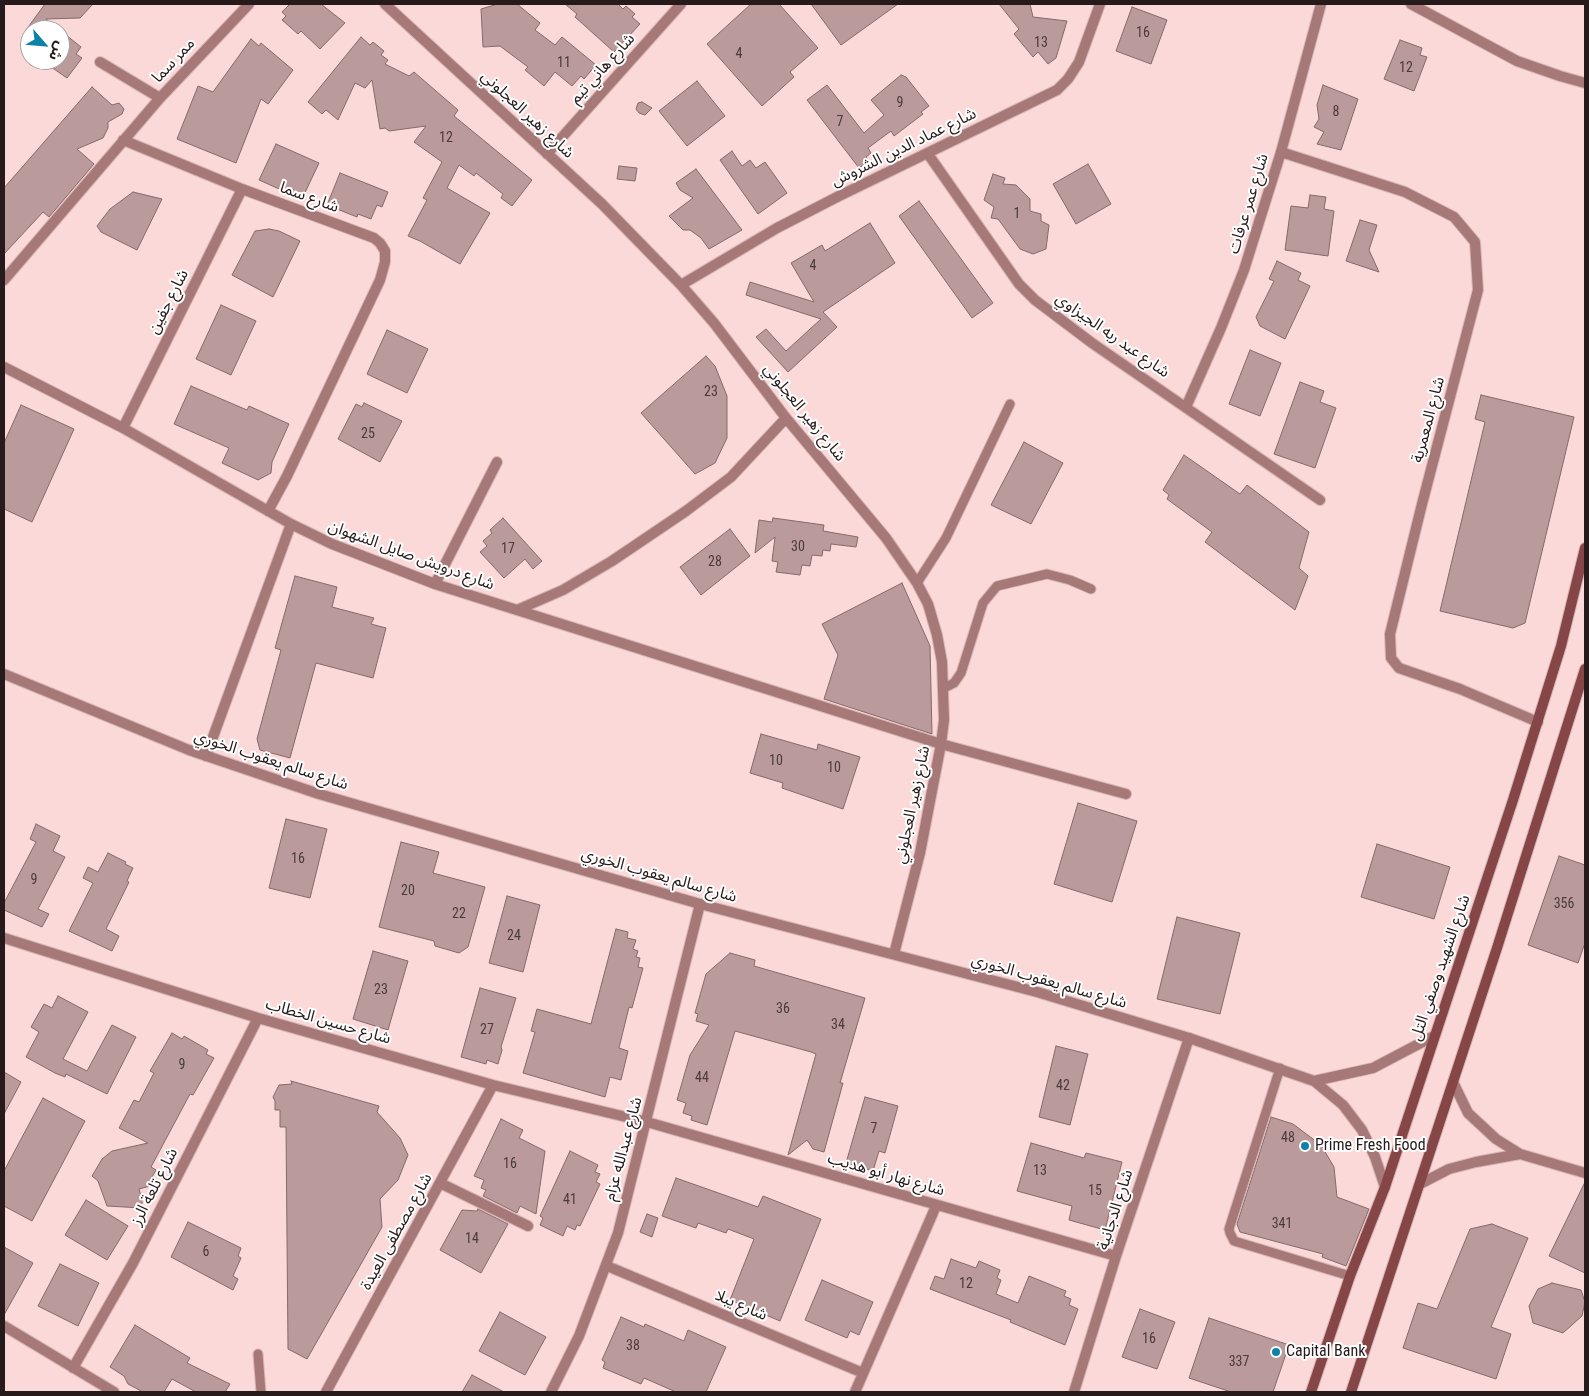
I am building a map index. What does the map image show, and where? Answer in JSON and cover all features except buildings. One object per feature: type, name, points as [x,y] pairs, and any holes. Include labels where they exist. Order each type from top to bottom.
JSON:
[{"type":"main road","name":"شارع الشهيد وصفي التل","points":[[1311,1392],[1350,1276],[1385,1187],[1538,722],[1562,646],[1585,548]]},
{"type":"main road","points":[[1351,1392],[1420,1184],[1585,669]]},
{"type":"street","name":"ممر سما","points":[[123,140],[249,4]]},
{"type":"street","name":"شارع زهير العجلوني","points":[[385,4],[602,204],[681,285],[714,323],[786,418],[886,538],[917,583],[928,604],[937,635],[944,688],[941,744],[920,853],[894,954]]},
{"type":"street","name":"شارع هاني تيم","points":[[547,154],[681,4]]},
{"type":"street","name":"شارع عماد الدين الشروش","points":[[681,285],[777,228],[1057,90],[1068,79],[1079,62],[1100,4]]},
{"type":"street","name":"شارع عمر عرفات","points":[[1186,407],[1244,270],[1281,152],[1321,4]]},
{"type":"street","points":[[1411,4],[1517,60],[1585,83]]},
{"type":"street","points":[[100,62],[160,98]]},
{"type":"street","points":[[4,280],[123,140]]},
{"type":"street","name":"شارع سما","points":[[123,140],[242,189],[374,238],[385,250],[385,262],[380,280],[287,476],[268,511]]},
{"type":"street","name":"شارع المعمرية","points":[[1281,152],[1405,192],[1454,217],[1475,242],[1478,290],[1392,625],[1391,658],[1399,668],[1460,689],[1538,722]]},
{"type":"street","name":"شارع عبد ربه الجيزاوي","points":[[928,154],[1019,284],[1035,300],[1092,343],[1320,500]]},
{"type":"street","name":"شارع جفين","points":[[123,428],[242,189]]},
{"type":"street","name":"شارع درويش صايل الشهوان","points":[[4,367],[123,428],[291,524],[332,544],[435,584],[941,744],[1126,794]]},
{"type":"street","points":[[517,610],[579,580],[686,511],[731,477],[786,418]]},
{"type":"street","points":[[435,584],[497,462]]},
{"type":"street","points":[[206,756],[291,524]]},
{"type":"street","name":"شارع سالم يعقوب الخوري","points":[[4,674],[206,756],[319,794],[700,904],[1036,992],[1190,1038],[1314,1080],[1343,1105],[1362,1130],[1375,1156],[1385,1187]]},
{"type":"street","name":"شارع عبدالله عزام","points":[[551,1392],[579,1336],[607,1266],[647,1122],[700,904]]},
{"type":"street","name":"شارع حسين الخطاب","points":[[4,938],[258,1018],[493,1085],[647,1122]]},
{"type":"street","name":"شارع تلعة الرز","points":[[73,1368],[133,1263],[258,1018]]},
{"type":"street","points":[[1314,1080],[1373,1068],[1434,1036]]},
{"type":"street","name":"شارع الدجانية","points":[[1074,1392],[1116,1256],[1190,1038]]},
{"type":"street","points":[[1453,1082],[1462,1104],[1472,1117],[1496,1139],[1520,1154],[1585,1173]]},
{"type":"street","name":"شارع مصطفى العيدة","points":[[326,1392],[493,1085]]},
{"type":"street","name":"شارع نهار أبو هديب","points":[[647,1122],[1116,1256]]},
{"type":"street","points":[[1420,1184],[1449,1169],[1520,1154]]},
{"type":"street","points":[[440,1183],[528,1226]]},
{"type":"street","points":[[855,1392],[936,1206]]},
{"type":"street","name":"شارع يبلا","points":[[607,1266],[863,1373]]},
{"type":"street","points":[[4,1326],[114,1392]]},
{"type":"lane","points":[[917,583],[946,538],[1010,404]]},
{"type":"lane","points":[[944,688],[954,683],[961,673],[983,603],[997,586],[1048,574],[1070,580],[1091,589]]},
{"type":"lane","points":[[1280,1068],[1229,1229],[1230,1233],[1234,1241],[1350,1276]]},
{"type":"lane","points":[[258,1354],[261,1392]]},
{"type":"place","name":"Prime Fresh Food","points":[[1305,1146]]},
{"type":"place","name":"Capital Bank","points":[[1276,1352]]}]
